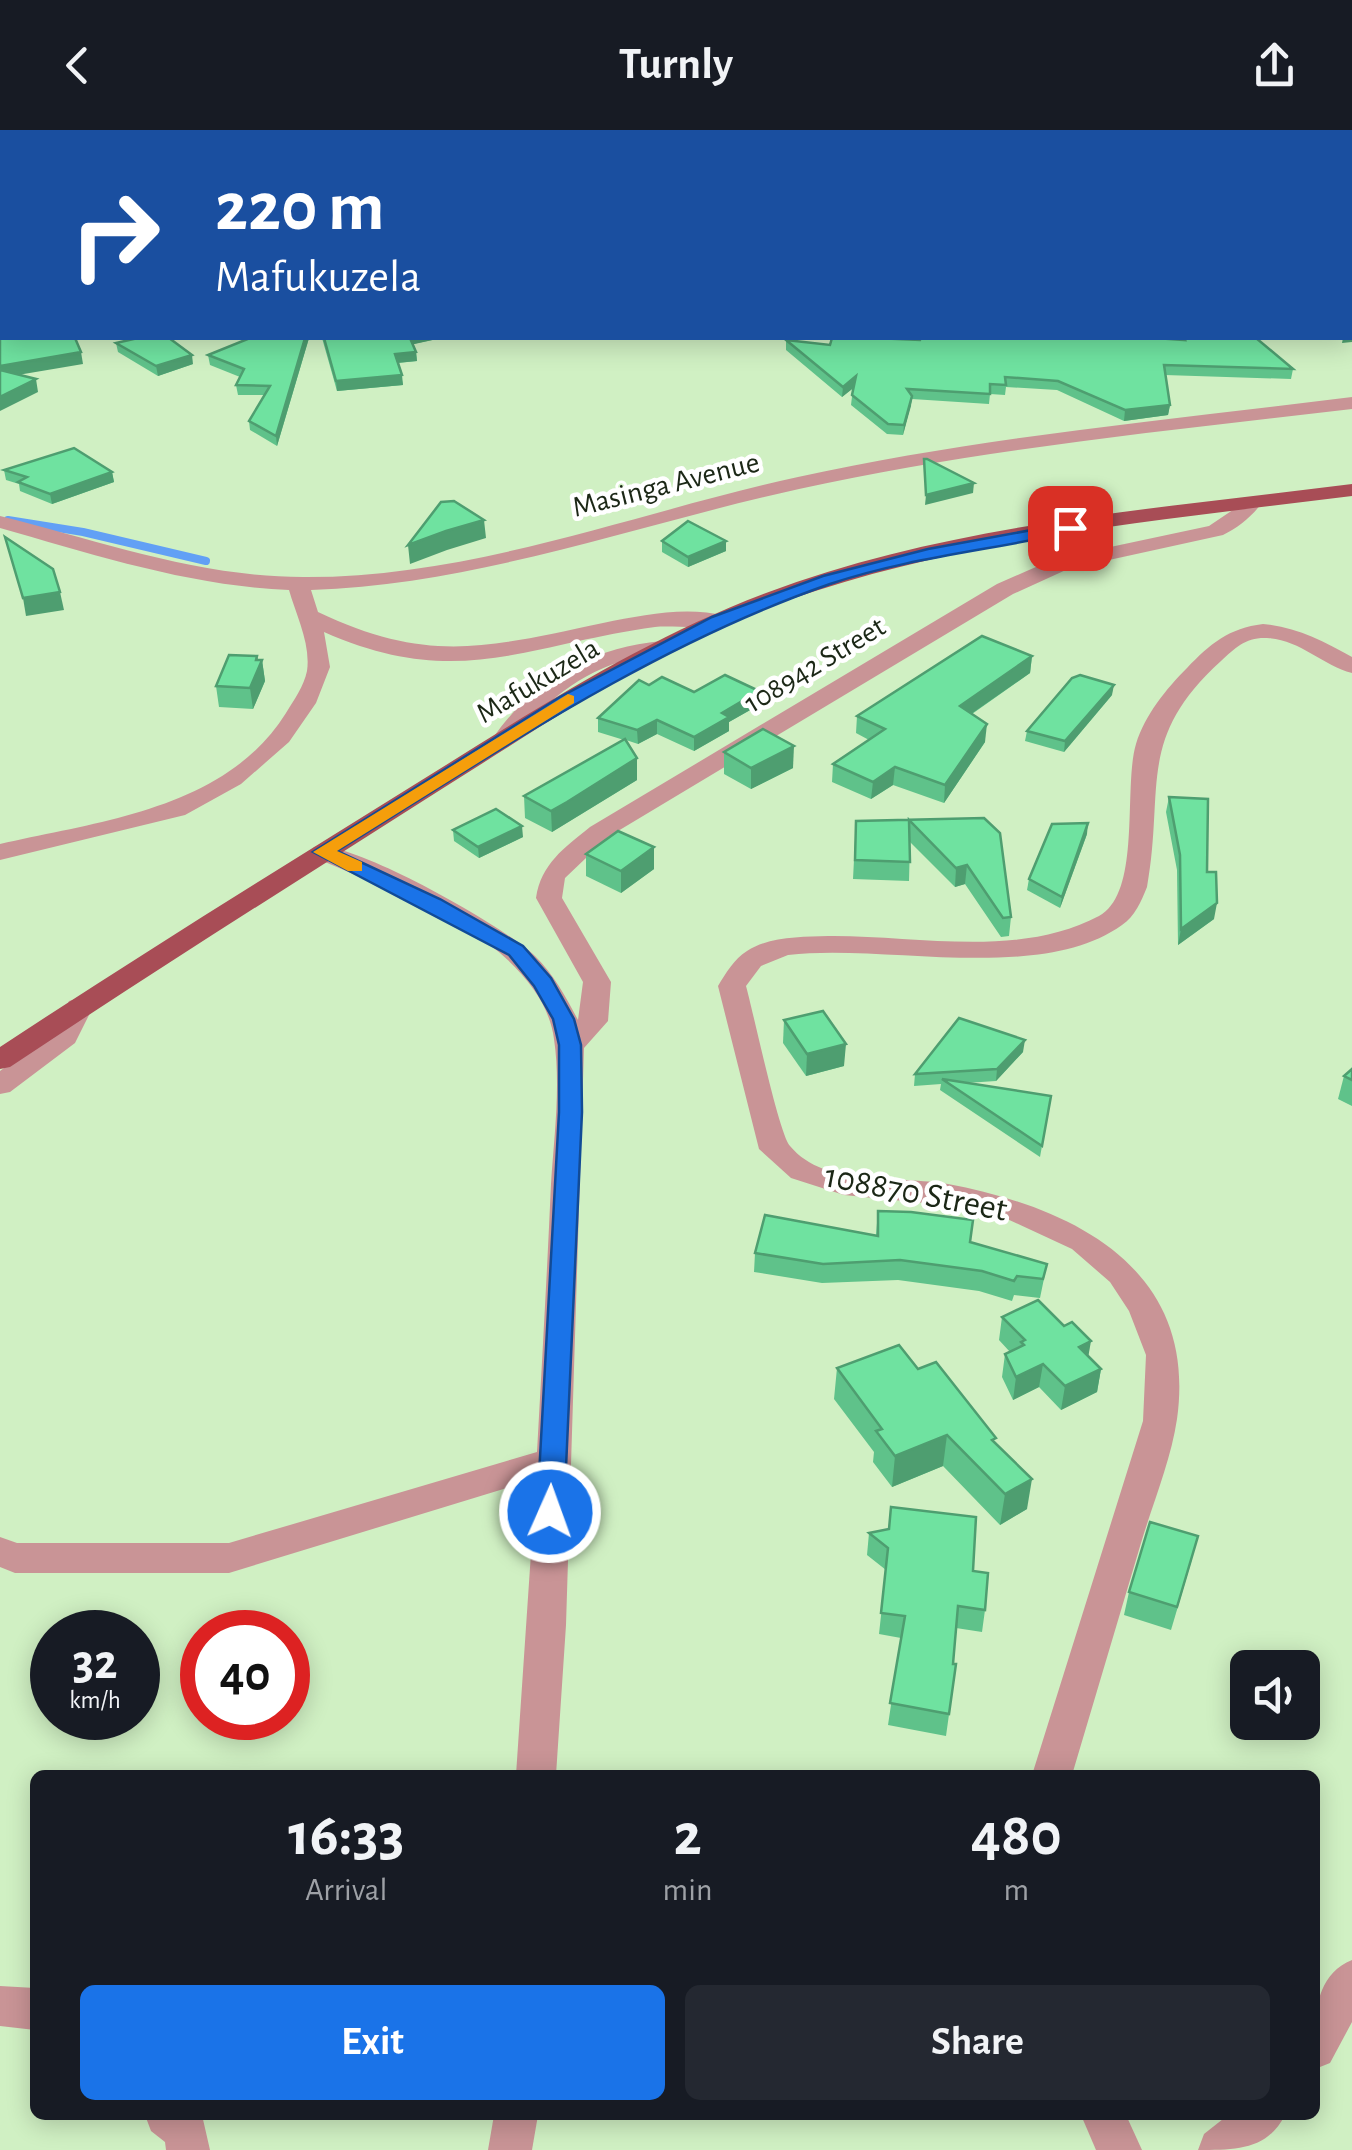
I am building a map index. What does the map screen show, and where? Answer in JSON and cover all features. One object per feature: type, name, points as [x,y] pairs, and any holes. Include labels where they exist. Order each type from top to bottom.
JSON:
[{"type":"main road","points":[[661,648],[718,621],[829,579],[928,554],[1070,528],[1352,490]]},
{"type":"main road","name":"Mafukuzela","points":[[0,1060],[505,738]]},
{"type":"street","name":"Masinga Avenue","points":[[0,522],[228,577],[300,584],[401,578],[475,564],[708,503],[870,468],[1044,439],[1352,403]]},
{"type":"street","name":"108942 Street","points":[[570,1045],[594,1022],[597,982],[549,898],[552,877],[566,859],[599,832],[1005,589],[1062,564],[1216,531],[1252,503]]},
{"type":"street","points":[[0,852],[176,810],[199,800],[253,762],[294,726],[318,675],[318,654],[300,584]]},
{"type":"street","points":[[306,614],[361,637],[450,656],[533,644],[656,618],[686,616],[718,621]]},
{"type":"street","name":"108870 Street","points":[[1054,1770],[1160,1421],[1163,1355],[1144,1308],[1121,1274],[1083,1242],[1013,1209],[944,1194],[844,1186],[802,1170],[788,1160],[774,1149],[765,1123],[732,986],[748,962],[758,956],[808,945],[1000,947],[1050,943],[1089,933],[1117,918],[1131,902],[1137,873],[1140,778],[1148,743],[1190,676],[1232,638],[1267,631],[1301,638],[1352,666]]},
{"type":"street","points":[[505,738],[524,710],[568,680],[619,653],[661,648]]},
{"type":"street","points":[[323,852],[432,903],[516,950],[553,998],[570,1045],[547,1624],[536,1770]]},
{"type":"street","points":[[0,1085],[65,1037],[79,1008]]},
{"type":"street","points":[[0,1552],[15,1558],[229,1558],[552,1460]]},
{"type":"street","points":[[1320,2039],[1352,1980]]},
{"type":"street","points":[[0,2006],[30,2009]]},
{"type":"street","points":[[173,2120],[186,2131],[188,2150]]},
{"type":"street","points":[[510,2150],[515,2120]]},
{"type":"street","points":[[1105,2120],[1119,2150]]},
{"type":"street","points":[[1220,2150],[1257,2120]]},
{"type":"building","points":[[0,340],[76,340],[81,352],[0,366]]},
{"type":"building","points":[[172,340],[192,355],[156,366],[116,343]]},
{"type":"building","points":[[245,340],[304,340],[276,436],[249,421],[270,386],[236,385],[244,369],[208,355]]},
{"type":"building","points":[[325,340],[411,340],[416,352],[395,354],[402,375],[336,381]]},
{"type":"building","points":[[786,340],[830,345],[831,340],[1258,340],[1293,369],[1164,365],[1170,405],[1125,410],[1058,381],[1005,377],[1006,385],[990,384],[990,394],[907,389],[912,396],[904,425],[888,424],[852,395],[856,376],[843,387]]},
{"type":"building","points":[[0,370],[36,379],[0,397]]},
{"type":"building","points":[[74,448],[112,472],[50,494],[18,482],[27,477],[4,470]]},
{"type":"building","points":[[927,459],[974,483],[926,495]]},
{"type":"building","points":[[454,501],[484,520],[408,545],[441,502]]},
{"type":"building","points":[[688,521],[726,541],[688,557],[662,541]]},
{"type":"building","points":[[5,537],[53,569],[60,592],[23,598]]},
{"type":"building","points":[[982,636],[1032,656],[960,706],[987,724],[945,785],[895,767],[873,782],[833,764],[885,729],[857,716]]},
{"type":"building","points":[[229,655],[257,656],[256,660],[262,660],[250,688],[216,686]]},
{"type":"building","points":[[725,675],[759,691],[722,713],[729,717],[694,737],[657,720],[637,730],[598,718],[639,680],[649,685],[662,677],[694,692]]},
{"type":"building","points":[[1080,675],[1114,685],[1065,741],[1027,731],[1072,678]]},
{"type":"building","points":[[763,729],[794,746],[751,768],[724,752]]},
{"type":"building","points":[[625,739],[637,758],[567,802],[551,811],[524,796]]},
{"type":"building","points":[[1169,797],[1208,799],[1207,872],[1216,872],[1217,903],[1181,929],[1180,855]]},
{"type":"building","points":[[496,809],[522,826],[478,847],[453,830]]},
{"type":"building","points":[[984,818],[1000,833],[1011,917],[1003,918],[967,865],[956,868],[909,820],[910,862],[855,860],[856,821]]},
{"type":"building","points":[[1088,823],[1062,897],[1029,879],[1052,824]]},
{"type":"building","points":[[618,831],[654,847],[621,871],[586,854]]},
{"type":"building","points":[[823,1011],[846,1044],[807,1054],[784,1020]]},
{"type":"building","points":[[959,1018],[1025,1040],[997,1069],[915,1074]]},
{"type":"building","points":[[942,1079],[1051,1096],[1042,1146]]},
{"type":"building","points":[[878,1211],[973,1220],[970,1242],[1047,1264],[1043,1279],[1017,1276],[1014,1281],[982,1271],[900,1260],[823,1264],[755,1253],[765,1215],[878,1236]]},
{"type":"building","points":[[1038,1300],[1064,1326],[1072,1322],[1091,1341],[1079,1347],[1101,1369],[1065,1386],[1043,1364],[1016,1377],[1005,1354],[1024,1345],[1021,1342],[1025,1340],[1002,1317]]},
{"type":"building","points":[[899,1345],[918,1369],[936,1362],[996,1438],[992,1440],[1032,1479],[1005,1494],[947,1435],[895,1456],[876,1431],[882,1429],[837,1368]]},
{"type":"building","points":[[891,1507],[976,1517],[973,1571],[988,1573],[985,1610],[958,1606],[949,1714],[890,1703],[905,1616],[881,1613],[888,1548],[869,1533],[889,1529]]},
{"type":"building","points":[[1150,1522],[1198,1536],[1177,1607],[1129,1592]]},
{"type":"waterway","points":[[8,520],[83,532],[206,561]]},
{"type":"slow traffic","points":[[355,867],[323,852],[568,700]]},
{"type":"route","points":[[550,1512],[570,1112],[570,1045],[564,1019],[543,983],[516,950],[432,903],[323,852],[566,701],[718,621],[829,579],[928,554],[1070,528]]}]
